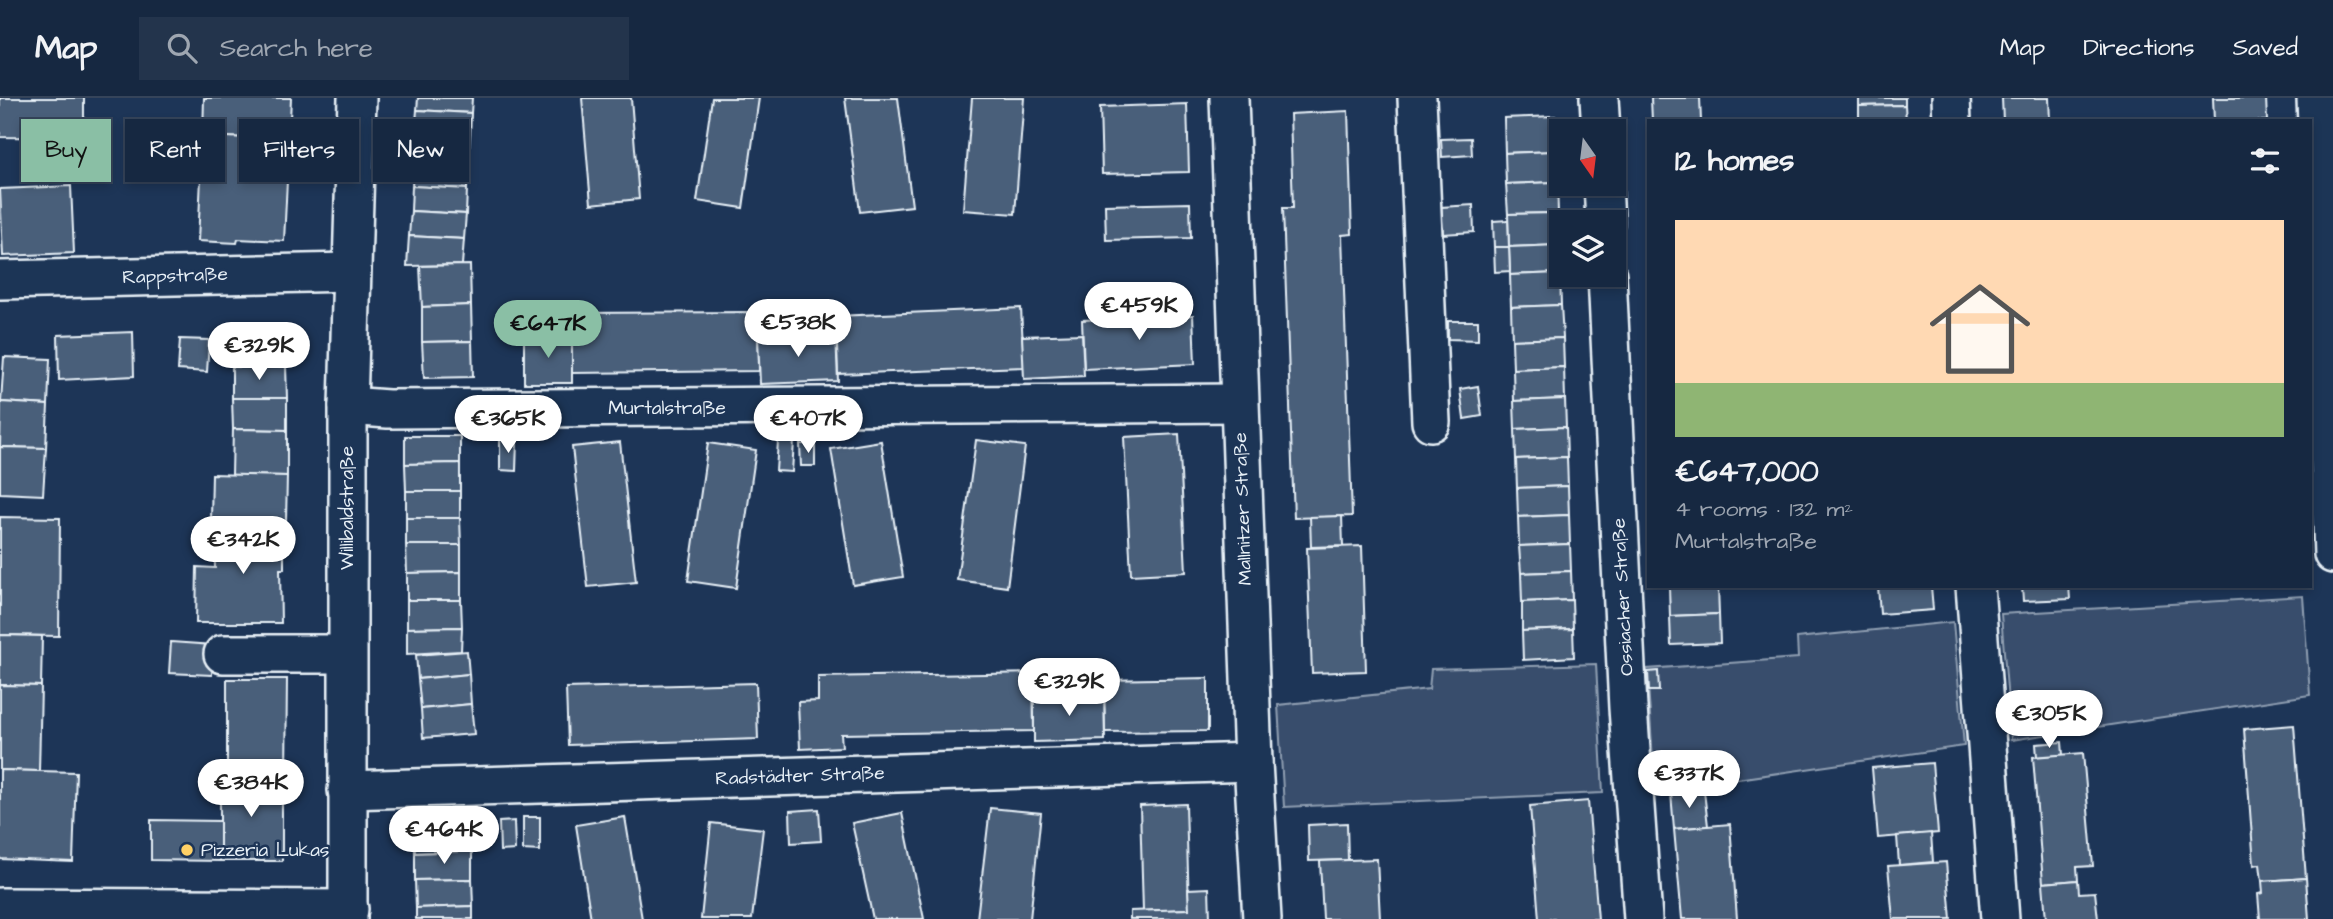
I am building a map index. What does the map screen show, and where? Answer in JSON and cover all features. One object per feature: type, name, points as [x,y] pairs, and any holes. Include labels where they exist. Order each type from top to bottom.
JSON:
[{"type":"street","name":"Willibaldstraße","points":[[349,914],[346,790],[348,406],[357,98]]},
{"type":"street","name":"Mallnitzer Straße","points":[[1229,98],[1253,762],[1262,919]]},
{"type":"street","points":[[1417,98],[1431,422]]},
{"type":"street","points":[[1599,98],[1600,119]]},
{"type":"street","points":[[1951,98],[1952,119]]},
{"type":"street","points":[[2316,98],[2333,554]]},
{"type":"street","name":"Rappstraße","points":[[0,280],[350,272]]},
{"type":"street","name":"Ossiacher Straße","points":[[1608,287],[1628,708],[1643,919]]},
{"type":"street","name":"Murtalstraße","points":[[348,406],[388,409],[780,408],[1239,403]]},
{"type":"street","points":[[1975,588],[2000,919]]},
{"type":"street","points":[[223,654],[347,654]]},
{"type":"street","name":"Radstädter Straße","points":[[346,790],[1253,762]]},
{"type":"street","points":[[0,907],[349,914]]},
{"type":"shaded area","points":[[2303,596],[2310,695],[2011,740],[2001,614]]},
{"type":"shaded area","points":[[1953,622],[1964,746],[1655,791],[1647,669],[1798,658],[1797,638]]},
{"type":"shaded area","points":[[1596,664],[1603,793],[1284,807],[1278,705],[1429,689],[1431,669]]},
{"type":"building","points":[[0,98],[84,98],[84,119],[21,119],[21,137],[0,137]]},
{"type":"building","points":[[204,98],[291,98],[290,119],[239,119],[239,138],[225,137],[225,119],[203,119]]},
{"type":"building","points":[[418,98],[472,98],[471,113],[417,110]]},
{"type":"building","points":[[582,98],[631,98],[639,199],[591,204]]},
{"type":"building","points":[[712,98],[759,98],[743,208],[697,201]]},
{"type":"building","points":[[845,98],[898,98],[912,206],[860,212]]},
{"type":"building","points":[[972,98],[1024,98],[1015,214],[963,210]]},
{"type":"building","points":[[1651,98],[1700,98],[1701,119],[1652,119]]},
{"type":"building","points":[[1859,98],[1905,98],[1905,105],[1859,106]]},
{"type":"building","points":[[2002,98],[2049,98],[2050,119],[2003,119]]},
{"type":"building","points":[[2213,98],[2266,98],[2267,119],[2214,119]]},
{"type":"building","points":[[1187,104],[1189,172],[1102,174],[1100,107]]},
{"type":"building","points":[[1905,105],[1906,119],[1859,119],[1859,106]]},
{"type":"building","points":[[417,110],[471,113],[470,138],[469,119],[416,119]]},
{"type":"building","points":[[1348,111],[1352,234],[1342,235],[1352,516],[1294,518],[1283,208],[1293,208],[1290,114]]},
{"type":"building","points":[[1555,116],[1555,119],[1549,119],[1549,151],[1505,153],[1504,118]]},
{"type":"building","points":[[225,137],[239,138],[239,182],[287,182],[284,241],[198,241],[201,182],[225,182]]},
{"type":"building","points":[[1471,138],[1472,155],[1442,157],[1441,139]]},
{"type":"building","points":[[1549,151],[1549,182],[1506,184],[1505,153]]},
{"type":"building","points":[[412,182],[467,182],[467,189],[412,186]]},
{"type":"building","points":[[1549,182],[1549,196],[1557,196],[1558,210],[1549,210],[1549,213],[1508,214],[1506,184]]},
{"type":"building","points":[[71,186],[74,253],[3,256],[0,189]]},
{"type":"building","points":[[412,186],[467,189],[466,214],[411,211]]},
{"type":"building","points":[[1190,203],[1191,238],[1106,240],[1105,205]]},
{"type":"building","points":[[1473,205],[1474,232],[1443,234],[1441,207]]},
{"type":"building","points":[[411,211],[466,214],[464,239],[409,236]]},
{"type":"building","points":[[1549,213],[1549,245],[1509,247],[1508,214]]},
{"type":"building","points":[[1508,220],[1509,247],[1494,247],[1493,221]]},
{"type":"building","points":[[409,236],[464,239],[462,265],[407,266]]},
{"type":"building","points":[[1549,245],[1549,273],[1510,275],[1509,247]]},
{"type":"building","points":[[1494,247],[1509,247],[1510,271],[1495,272]]},
{"type":"building","points":[[470,265],[471,305],[422,307],[420,266]]},
{"type":"building","points":[[1549,273],[1549,287],[1560,287],[1561,305],[1511,307],[1510,275]]},
{"type":"building","points":[[471,305],[472,341],[422,342],[422,307]]},
{"type":"building","points":[[1561,305],[1563,338],[1512,340],[1511,307]]},
{"type":"building","points":[[1021,308],[1024,367],[838,374],[836,316]]},
{"type":"building","points":[[758,312],[759,371],[572,373],[572,313]]},
{"type":"building","points":[[1193,315],[1195,364],[1084,369],[1082,320]]},
{"type":"building","points":[[1448,321],[1478,321],[1478,340],[1448,339]]},
{"type":"building","points":[[133,332],[134,376],[59,380],[58,335]]},
{"type":"building","points":[[286,333],[286,366],[232,367],[231,336]]},
{"type":"building","points":[[836,334],[838,381],[760,384],[758,337]]},
{"type":"building","points":[[1082,334],[1084,376],[1024,379],[1022,336]]},
{"type":"building","points":[[524,338],[572,338],[572,383],[524,383]]},
{"type":"building","points":[[1563,338],[1564,367],[1513,369],[1512,340]]},
{"type":"building","points":[[180,339],[209,340],[207,372],[178,370]]},
{"type":"building","points":[[472,341],[473,377],[424,378],[422,342]]},
{"type":"building","points":[[4,357],[50,359],[48,405],[1,402]]},
{"type":"building","points":[[286,366],[287,398],[232,398],[232,367]]},
{"type":"building","points":[[1564,367],[1565,399],[1514,401],[1513,369]]},
{"type":"building","points":[[1478,386],[1482,416],[1464,419],[1460,389]]},
{"type":"building","points":[[232,398],[287,398],[287,430],[233,429]]},
{"type":"building","points":[[1565,399],[1566,427],[1515,429],[1514,401]]},
{"type":"building","points":[[1,402],[48,405],[46,448],[0,447]]},
{"type":"building","points":[[1566,427],[1567,457],[1516,459],[1515,429]]},
{"type":"building","points":[[233,429],[287,430],[287,476],[232,475]]},
{"type":"building","points":[[1179,434],[1186,572],[1131,575],[1124,437]]},
{"type":"building","points":[[405,436],[460,436],[460,463],[405,464]]},
{"type":"building","points":[[500,439],[517,440],[516,471],[500,470]]},
{"type":"building","points":[[976,440],[1025,446],[1007,587],[957,580]]},
{"type":"building","points":[[778,441],[794,441],[792,472],[776,471]]},
{"type":"building","points":[[881,441],[903,577],[853,585],[831,449]]},
{"type":"building","points":[[620,442],[636,582],[588,587],[572,447]]},
{"type":"building","points":[[708,443],[756,450],[736,588],[688,581]]},
{"type":"building","points":[[800,444],[815,444],[815,466],[801,466]]},
{"type":"building","points":[[0,447],[46,448],[43,495],[0,493]]},
{"type":"building","points":[[1567,457],[1568,486],[1517,488],[1516,459]]},
{"type":"building","points":[[460,463],[460,491],[406,491],[405,464]]},
{"type":"building","points":[[212,474],[287,476],[286,521],[211,520]]},
{"type":"building","points":[[1568,486],[1569,515],[1518,517],[1517,488]]},
{"type":"building","points":[[406,491],[460,491],[460,518],[406,518]]},
{"type":"building","points":[[1569,515],[1570,544],[1519,546],[1518,517]]},
{"type":"building","points":[[1342,516],[1343,546],[1311,547],[1310,517]]},
{"type":"building","points":[[0,517],[60,518],[59,636],[0,635]]},
{"type":"building","points":[[406,518],[460,518],[461,545],[406,545]]},
{"type":"building","points":[[214,524],[284,524],[284,569],[280,569],[281,623],[196,623],[197,567],[215,568]]},
{"type":"building","points":[[1570,544],[1571,571],[1521,573],[1519,546]]},
{"type":"building","points":[[406,545],[461,545],[461,572],[407,573]]},
{"type":"building","points":[[1362,546],[1366,671],[1312,673],[1307,548]]},
{"type":"building","points":[[1571,571],[1572,600],[1522,602],[1521,573]]},
{"type":"building","points":[[461,572],[461,600],[407,600],[407,573]]},
{"type":"building","points":[[1669,588],[1718,588],[1719,614],[1670,616]]},
{"type":"building","points":[[1878,588],[1931,588],[1933,610],[1880,614]]},
{"type":"building","points":[[2022,588],[2069,588],[2070,599],[2023,601]]},
{"type":"building","points":[[407,600],[461,600],[462,627],[407,628]]},
{"type":"building","points":[[1572,600],[1573,629],[1522,631],[1522,602]]},
{"type":"building","points":[[1719,614],[1720,643],[1671,645],[1670,616]]},
{"type":"building","points":[[462,627],[461,651],[407,654],[407,628]]},
{"type":"building","points":[[1573,629],[1574,657],[1523,660],[1522,631]]},
{"type":"building","points":[[0,635],[42,636],[41,686],[0,685]]},
{"type":"building","points":[[171,642],[213,645],[212,675],[169,673]]},
{"type":"building","points":[[467,651],[469,674],[418,679],[416,655]]},
{"type":"building","points":[[1658,671],[1659,691],[1649,691],[1648,672]]},
{"type":"building","points":[[1033,673],[1034,731],[841,734],[842,747],[800,749],[798,702],[818,701],[818,677]]},
{"type":"building","points":[[469,674],[471,704],[421,709],[418,679]]},
{"type":"building","points":[[1208,678],[1208,731],[1105,732],[1104,680]]},
{"type":"building","points":[[227,679],[287,679],[286,777],[227,777]]},
{"type":"building","points":[[756,683],[758,739],[568,745],[566,688]]},
{"type":"building","points":[[0,685],[41,686],[39,771],[0,770]]},
{"type":"building","points":[[1104,694],[1105,740],[1034,742],[1034,695]]},
{"type":"building","points":[[471,704],[474,734],[423,738],[421,709]]},
{"type":"building","points":[[2294,725],[2306,878],[2262,881],[2260,864],[2254,865],[2244,729]]},
{"type":"building","points":[[2062,742],[2063,755],[2037,757],[2036,744]]},
{"type":"building","points":[[2083,753],[2093,866],[2077,867],[2078,880],[2043,883],[2033,757]]},
{"type":"building","points":[[1932,763],[1938,833],[1878,838],[1872,768]]},
{"type":"building","points":[[0,770],[76,772],[73,862],[0,859]]},
{"type":"building","points":[[220,776],[282,777],[282,861],[220,861]]},
{"type":"building","points":[[1704,791],[1708,826],[1674,829],[1671,793]]},
{"type":"building","points":[[1588,801],[1598,919],[1539,919],[1530,806]]},
{"type":"building","points":[[1186,804],[1189,909],[1143,911],[1140,806]]},
{"type":"building","points":[[990,808],[1041,813],[1030,919],[977,919]]},
{"type":"building","points":[[819,809],[821,841],[791,843],[790,811]]},
{"type":"building","points":[[902,813],[924,919],[873,919],[852,823]]},
{"type":"building","points":[[523,817],[540,817],[540,851],[523,850]]},
{"type":"building","points":[[625,817],[642,919],[591,919],[576,825]]},
{"type":"building","points":[[151,820],[220,821],[220,861],[151,860]]},
{"type":"building","points":[[514,821],[515,850],[500,851],[499,822]]},
{"type":"building","points":[[711,823],[763,829],[752,919],[701,919]]},
{"type":"building","points":[[1347,823],[1348,860],[1309,861],[1308,825]]},
{"type":"building","points":[[471,824],[472,851],[415,853],[414,825]]},
{"type":"building","points":[[1730,824],[1737,919],[1682,919],[1674,829]]},
{"type":"building","points":[[1931,833],[1933,862],[1899,865],[1897,836]]},
{"type":"building","points":[[472,851],[472,879],[415,880],[415,853]]},
{"type":"building","points":[[1377,859],[1380,919],[1323,919],[1320,861]]},
{"type":"building","points":[[1946,862],[1951,919],[1893,919],[1888,866]]},
{"type":"building","points":[[2306,878],[2309,919],[2260,919],[2258,894],[2263,893],[2262,881]]},
{"type":"building","points":[[472,879],[473,906],[416,908],[415,880]]},
{"type":"building","points":[[2078,880],[2079,893],[2095,892],[2098,919],[2046,919],[2043,883]]},
{"type":"building","points":[[1209,888],[1210,919],[1130,919],[1130,911],[1189,909],[1188,889]]},
{"type":"building","points":[[473,906],[473,919],[416,919],[416,908]]},
{"type":"place","name":"Pizzeria Lukas","points":[[187,850]]}]
